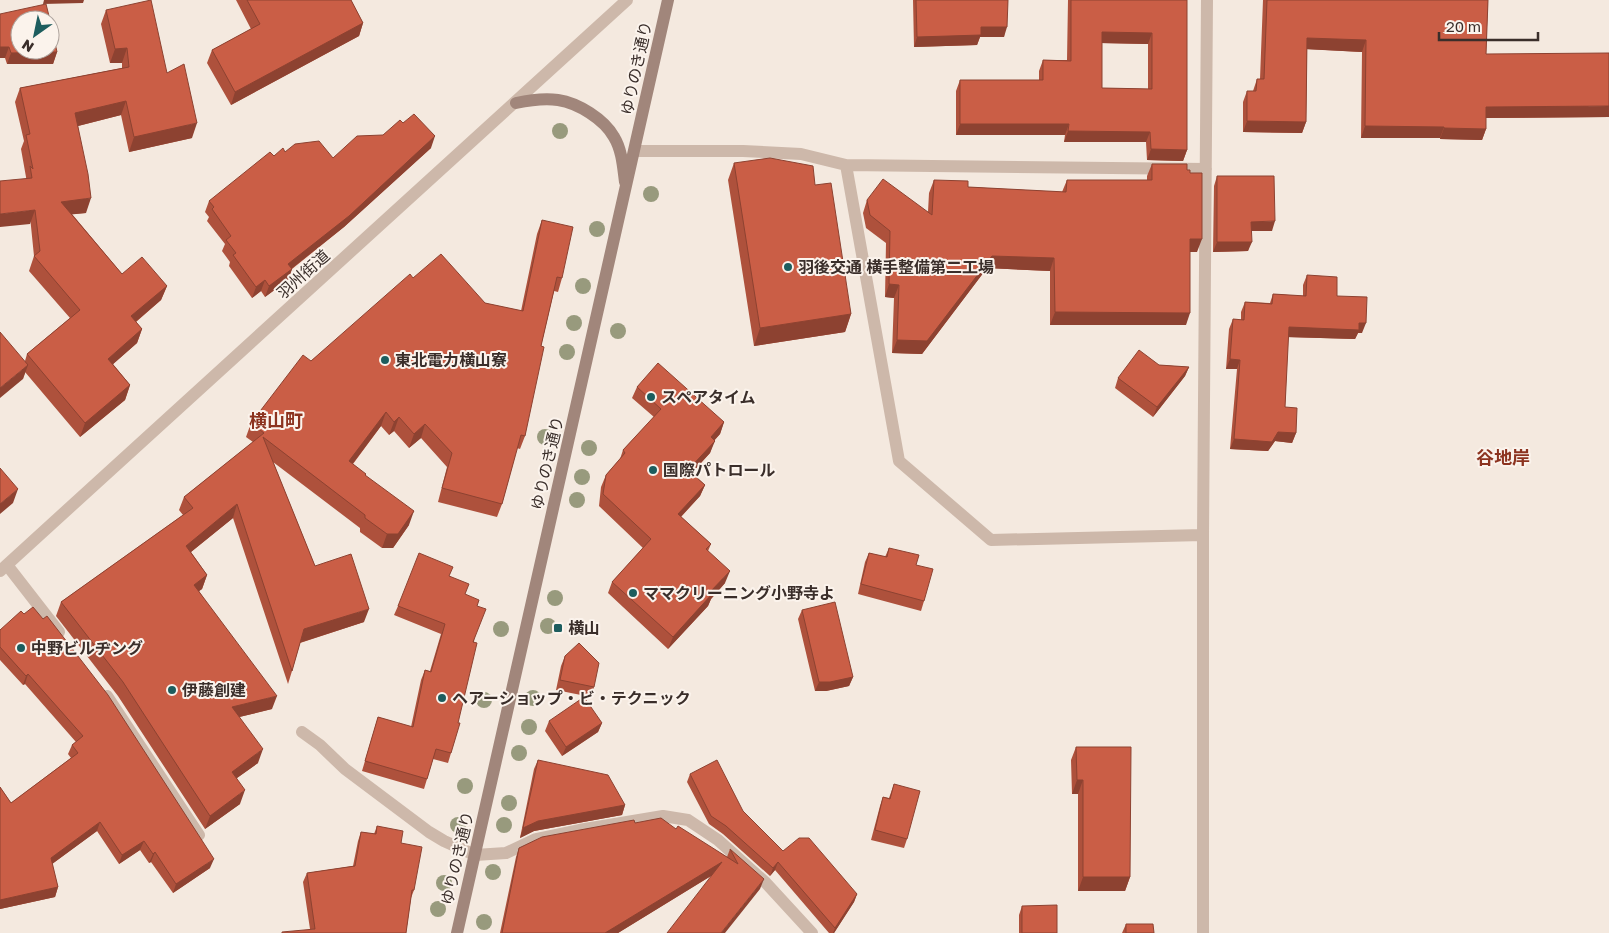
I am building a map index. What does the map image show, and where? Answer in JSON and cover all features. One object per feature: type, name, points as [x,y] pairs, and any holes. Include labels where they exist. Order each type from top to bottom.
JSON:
[{"type":"street","name":"ゆりのき通り","points":[[457,933],[668,0]]},
{"type":"street","points":[[1203,933],[1203,535],[1207,0]]},
{"type":"street","name":"羽州街道","points":[[4,568],[516,103],[624,1]]},
{"type":"street","points":[[516,103],[534,99],[559,100],[580,108],[598,120],[614,138],[621,155],[626,189]]},
{"type":"street","points":[[635,151],[743,151],[801,154],[846,165],[1206,170]]},
{"type":"street","points":[[846,165],[898,461],[991,540],[1203,535]]},
{"type":"street","points":[[4,568],[65,640]]},
{"type":"street","points":[[99,685],[111,700],[199,835]]},
{"type":"street","points":[[302,732],[320,745],[345,769],[429,832],[475,855],[506,854],[536,839],[662,816],[688,820],[718,840],[759,877],[812,933]]},
{"type":"building","points":[[151,0],[167,73],[184,64],[197,123],[134,137],[126,101],[75,113],[91,198],[61,202],[122,274],[142,257],[167,286],[131,316],[142,329],[108,359],[130,385],[85,423],[27,354],[80,310],[34,256],[40,251],[35,210],[0,214],[0,181],[32,178],[30,166],[33,169],[26,135],[30,134],[20,88],[129,67],[127,48],[115,49],[106,10]]},
{"type":"building","points":[[247,0],[351,0],[363,23],[235,92],[212,50],[260,24]]},
{"type":"building","points":[[916,0],[1008,0],[1007,27],[981,27],[981,35],[917,37]]},
{"type":"building","points":[[1071,0],[1187,0],[1187,150],[1151,149],[1150,132],[1068,131],[1069,124],[960,124],[960,80],[1043,80],[1043,60],[1071,61]],"holes":[[[1102,32],[1152,33],[1152,89],[1102,88]]]},
{"type":"building","points":[[1267,0],[1488,0],[1486,54],[1609,53],[1609,106],[1486,107],[1486,129],[1365,126],[1366,40],[1307,38],[1306,122],[1247,121],[1247,91],[1256,91],[1257,79],[1264,79]]},
{"type":"building","points":[[46,4],[48,10],[18,10]]},
{"type":"building","points":[[10,12],[10,50],[9,47],[0,47],[0,14]]},
{"type":"building","points":[[414,114],[435,136],[349,216],[288,264],[292,269],[269,286],[265,280],[256,287],[233,255],[236,253],[226,240],[231,236],[212,209],[214,207],[209,201],[270,152],[274,156],[283,148],[285,152],[295,144],[319,141],[333,158],[357,136],[383,135],[400,120],[403,123]]},
{"type":"building","name":"羽後交通 横手整備第二工場","points":[[770,158],[813,166],[815,185],[831,183],[851,314],[760,328],[734,163]]},
{"type":"building","points":[[1152,164],[1187,164],[1187,170],[1190,170],[1190,173],[1202,173],[1202,239],[1190,239],[1190,313],[1055,312],[1054,258],[992,256],[927,341],[897,340],[899,285],[889,284],[890,231],[870,215],[867,200],[883,179],[932,215],[934,180],[968,181],[968,187],[1066,192],[1067,180],[1152,180]]},
{"type":"building","points":[[1217,176],[1274,176],[1275,221],[1251,222],[1252,242],[1217,242]]},
{"type":"building","points":[[542,220],[573,227],[562,278],[557,277],[541,346],[544,347],[525,436],[521,435],[502,504],[442,488],[452,453],[425,424],[414,434],[399,417],[394,422],[386,412],[349,461],[414,511],[398,534],[387,534],[263,437],[315,566],[351,554],[369,609],[304,629],[292,671],[237,504],[186,546],[207,575],[194,585],[277,696],[232,707],[263,749],[232,772],[245,790],[210,816],[123,682],[61,602],[193,508],[184,497],[264,433],[251,423],[303,355],[311,361],[410,274],[413,278],[441,254],[485,303],[523,311]]},
{"type":"building","points":[[1307,275],[1337,277],[1337,296],[1367,297],[1366,323],[1359,323],[1359,330],[1289,327],[1285,407],[1297,408],[1296,433],[1278,432],[1272,442],[1234,439],[1240,360],[1230,359],[1233,319],[1244,320],[1245,302],[1272,304],[1273,294],[1306,296]]},
{"type":"building","points":[[0,332],[28,365],[0,388]]},
{"type":"building","points":[[1139,350],[1159,365],[1189,367],[1157,407],[1118,378]]},
{"type":"building","points":[[658,363],[724,422],[711,437],[715,441],[688,470],[705,485],[678,514],[711,544],[706,549],[730,571],[673,637],[612,582],[651,539],[603,494],[606,475],[625,453],[623,450],[661,409],[637,387]]},
{"type":"building","points":[[0,468],[18,489],[0,504]]},
{"type":"building","points":[[889,548],[919,555],[916,565],[933,569],[924,601],[861,584],[869,553],[887,557]]},
{"type":"building","points":[[419,553],[453,567],[449,576],[469,584],[465,594],[479,600],[477,606],[486,609],[473,642],[477,643],[458,723],[460,723],[451,753],[436,749],[427,779],[365,761],[378,717],[413,727],[425,670],[431,672],[445,624],[398,606]]},
{"type":"building","points":[[835,602],[853,677],[830,682],[819,682],[802,610]]},
{"type":"building","points":[[33,607],[43,619],[47,616],[108,695],[214,859],[176,884],[155,852],[153,854],[144,841],[122,855],[100,822],[51,858],[58,887],[0,900],[0,787],[11,803],[78,753],[72,745],[83,736],[28,674],[26,676],[0,647],[0,630],[21,611],[24,614]]},
{"type":"building","points":[[579,643],[599,663],[594,687],[560,680],[565,656]]},
{"type":"building","points":[[584,697],[602,723],[566,747],[549,721]]},
{"type":"building","points":[[1076,747],[1131,747],[1130,877],[1083,877],[1083,780],[1077,780]]},
{"type":"building","points":[[538,760],[608,775],[625,805],[538,821],[523,828]]},
{"type":"building","points":[[717,760],[743,811],[783,851],[799,838],[809,838],[857,894],[835,928],[778,862],[773,868],[726,826],[711,816],[690,774]]},
{"type":"building","points":[[894,784],[920,791],[907,839],[875,830],[883,797],[890,799]]},
{"type":"building","points":[[661,818],[676,829],[678,826],[738,864],[730,849],[764,879],[721,933],[667,933],[722,862],[605,933],[502,933],[519,848],[542,837],[634,820],[635,823]]},
{"type":"building","points":[[377,826],[403,831],[401,843],[422,847],[414,890],[412,890],[406,933],[282,933],[315,929],[307,873],[355,866],[361,832],[376,834]]},
{"type":"building","points":[[1057,905],[1057,933],[1022,933],[1022,906]]},
{"type":"building","points":[[1126,924],[1153,924],[1154,933],[1126,933]]},
{"type":"place","name":"羽後交通 横手整備第二工場","points":[[788,267]]},
{"type":"place","name":"東北電力横山寮","points":[[385,360]]},
{"type":"place","name":"スペアタイム","points":[[651,397]]},
{"type":"place","name":"国際パトロール","points":[[653,470]]},
{"type":"place","name":"ママクリーニング小野寺よ","points":[[633,593]]},
{"type":"place","name":"横山","points":[[558,628]]},
{"type":"place","name":"中野ビルヂング","points":[[21,648]]},
{"type":"place","name":"伊藤創建","points":[[172,690]]},
{"type":"place","name":"ヘアーショップ・ビ・テクニック","points":[[442,698]]},
{"type":"district","name":"横山町","points":[[276,421]]},
{"type":"district","name":"谷地岸","points":[[1503,458]]}]
